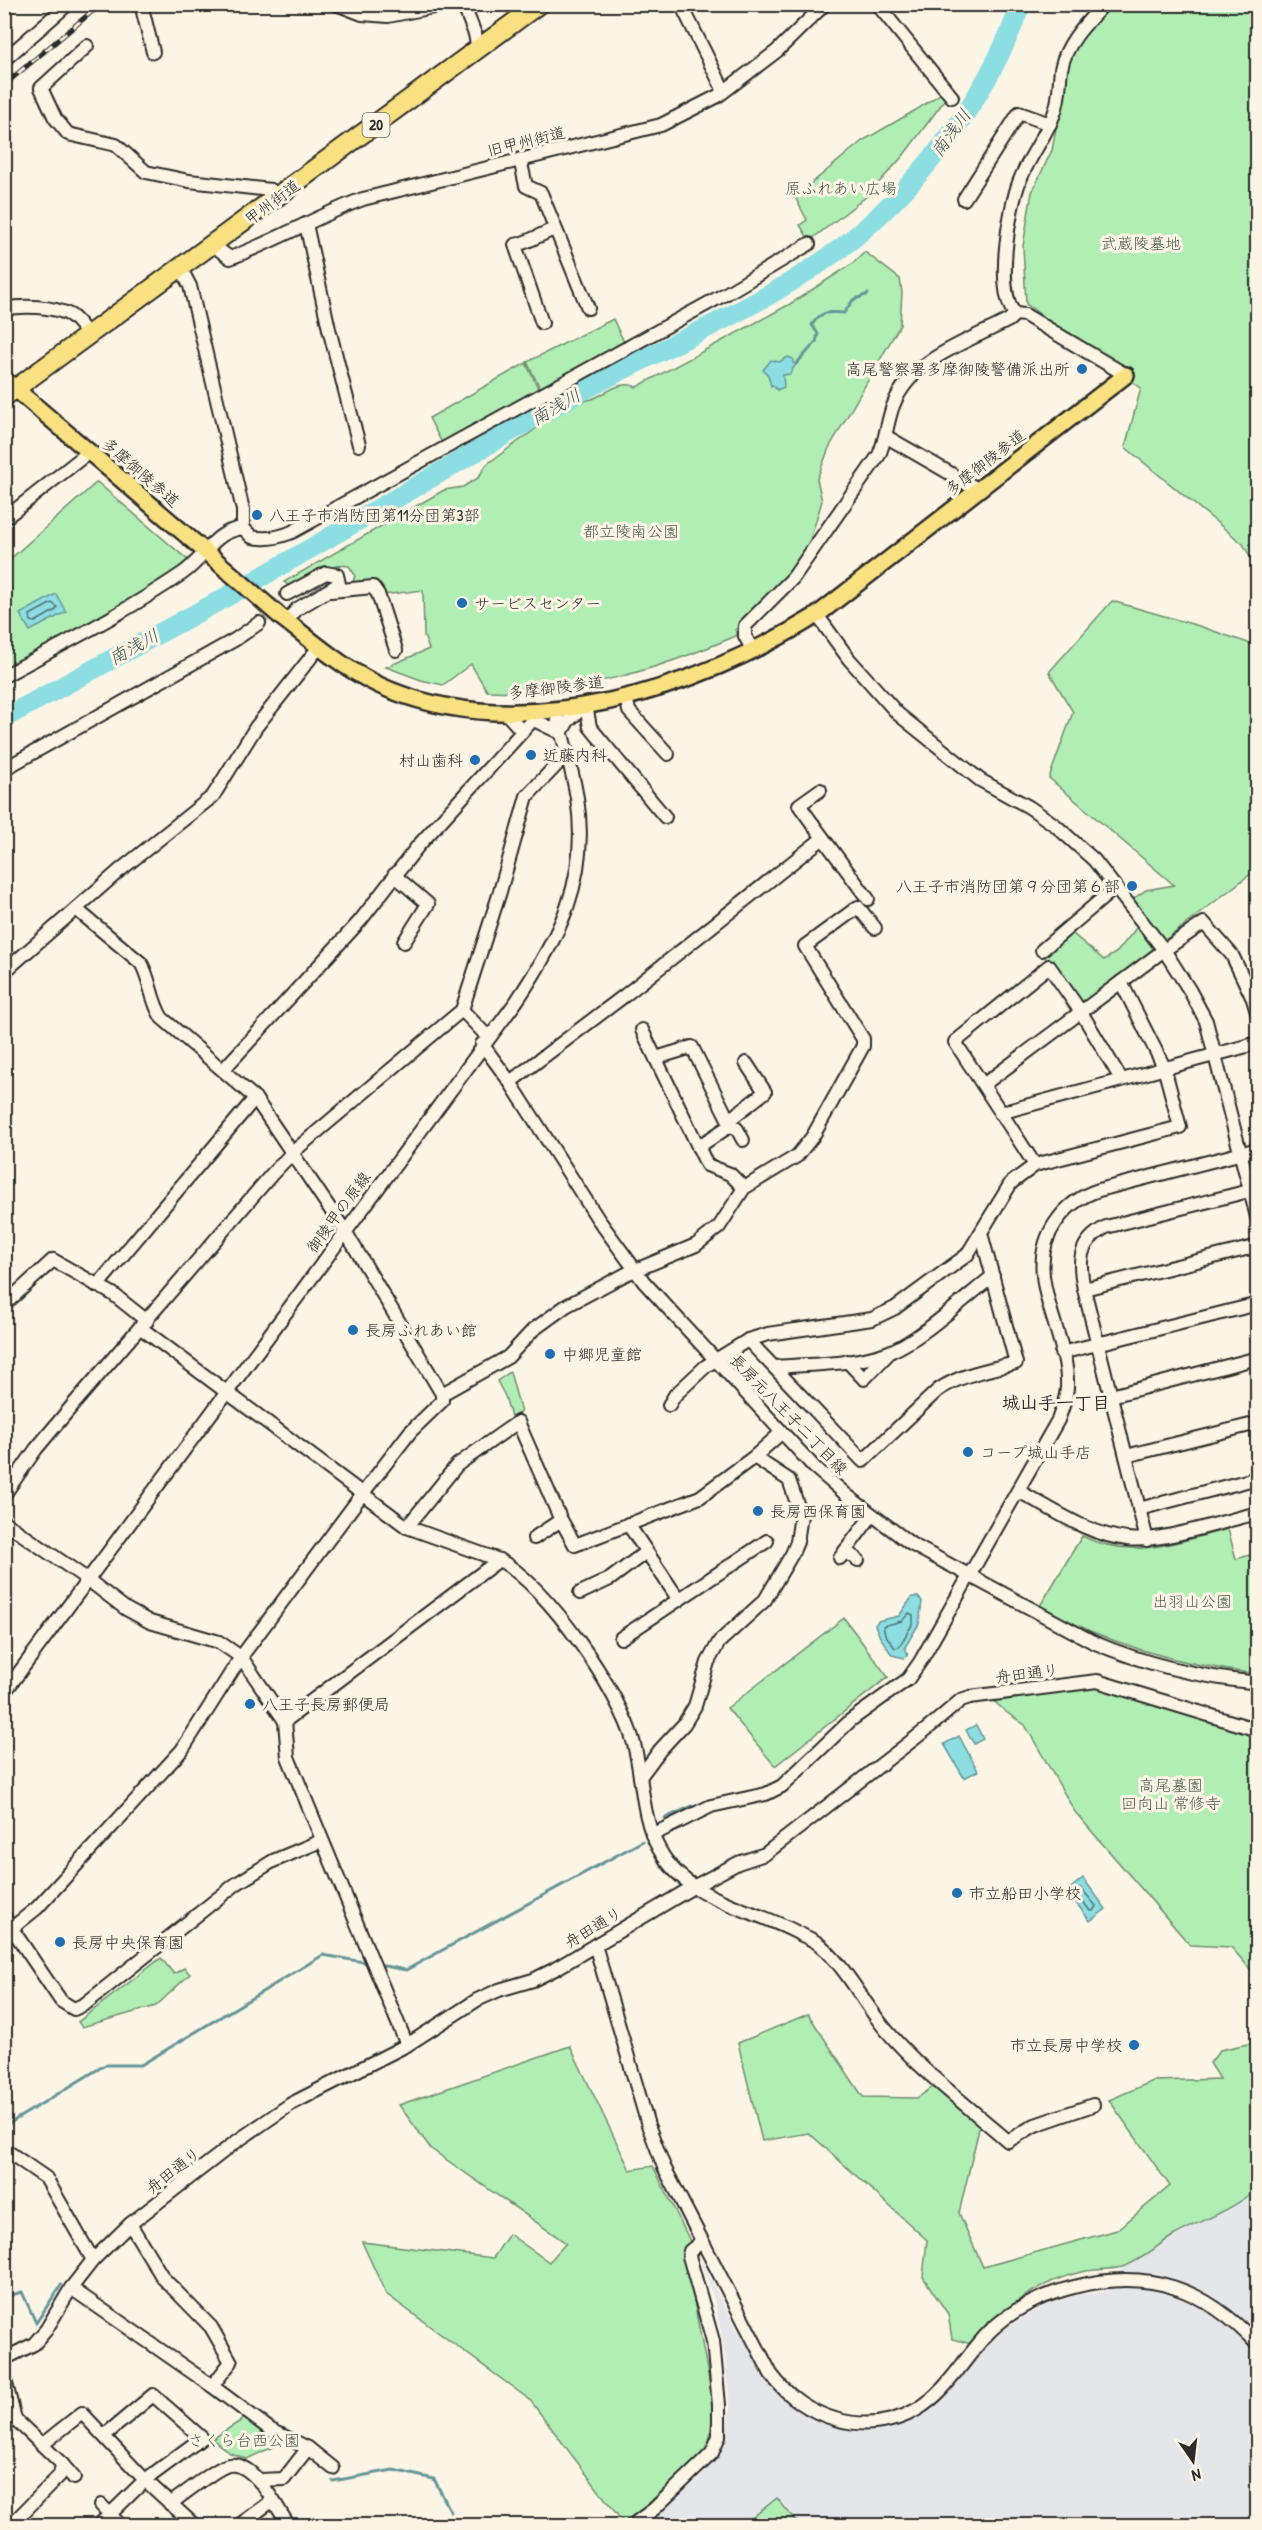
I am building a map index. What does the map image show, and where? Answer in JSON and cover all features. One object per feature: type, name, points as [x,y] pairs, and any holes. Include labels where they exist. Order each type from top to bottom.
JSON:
[{"type":"highway","name":"甲州街道","points":[[8,389],[89,336],[539,4]]},
{"type":"main road","name":"多摩御陵参道","points":[[8,389],[89,452],[284,619],[319,647],[367,680],[414,699],[452,708],[531,715],[626,696],[690,678],[753,651],[817,615],[1126,375]]},
{"type":"street","points":[[4,60],[68,4]]},
{"type":"street","points":[[141,4],[153,52]]},
{"type":"street","points":[[336,4],[362,14],[388,16],[449,4]]},
{"type":"street","points":[[463,4],[475,34],[478,49]]},
{"type":"street","points":[[681,4],[724,91]]},
{"type":"street","name":"旧甲州街道","points":[[213,245],[230,258],[363,199],[661,126],[724,91],[777,51],[825,4]]},
{"type":"street","points":[[877,4],[952,97]]},
{"type":"street","points":[[1015,314],[1010,308],[1006,294],[1006,245],[1010,214],[1020,178],[1055,113],[1062,67],[1068,49],[1079,32],[1104,4]]},
{"type":"street","points":[[87,46],[41,88],[55,118],[68,134],[116,145],[146,172],[189,181],[271,190]]},
{"type":"street","points":[[964,199],[1019,112],[1050,124]]},
{"type":"street","points":[[520,159],[526,186],[541,193],[588,308]]},
{"type":"street","points":[[306,224],[329,329],[359,445]]},
{"type":"street","points":[[542,324],[515,245],[531,242],[543,233],[555,229]]},
{"type":"street","points":[[181,269],[190,286],[210,368],[243,510],[243,528],[252,537],[278,538],[727,293],[809,244]]},
{"type":"street","points":[[4,309],[28,306],[64,313],[71,316],[89,336]]},
{"type":"street","points":[[753,651],[744,636],[745,626],[793,578],[879,455],[887,437],[893,407],[910,377],[931,360],[1015,314],[1025,315],[1126,375]]},
{"type":"street","points":[[887,437],[979,490]]},
{"type":"street","points":[[4,519],[89,452]]},
{"type":"street","points":[[4,676],[140,601],[209,555],[220,534],[243,528]]},
{"type":"street","points":[[284,619],[339,584],[337,574],[326,573],[287,594]]},
{"type":"street","points":[[329,592],[373,587],[378,594],[396,651]]},
{"type":"street","points":[[817,615],[849,659],[898,714],[980,780],[1029,807],[1055,825],[1094,860],[1164,950],[1206,1021],[1257,1221]]},
{"type":"street","points":[[4,770],[216,651],[259,624]]},
{"type":"street","points":[[4,972],[119,871],[213,796],[259,721],[319,647]]},
{"type":"street","points":[[626,696],[629,711],[668,754]]},
{"type":"street","points":[[223,1070],[360,921],[394,875],[522,731],[531,715],[561,733],[568,721],[586,705]]},
{"type":"street","points":[[586,705],[590,728],[665,817]]},
{"type":"street","name":"御陵甲の原線","points":[[4,1693],[516,1002],[544,960],[572,897],[578,859],[579,814],[555,709]]},
{"type":"street","points":[[506,712],[522,731]]},
{"type":"street","points":[[4,1495],[36,1449],[272,1174],[293,1152],[462,1010],[499,895],[527,796],[567,754]]},
{"type":"street","points":[[820,790],[800,806],[868,899]]},
{"type":"street","points":[[510,1082],[624,996],[823,838]]},
{"type":"street","points":[[394,875],[428,904],[404,942]]},
{"type":"street","points":[[1042,950],[1116,887]]},
{"type":"street","points":[[442,1394],[508,1357],[534,1330],[566,1306],[635,1270],[696,1245],[719,1227],[744,1188],[797,1156],[813,1137],[863,1046],[863,1039],[805,946],[858,907],[875,928]]},
{"type":"street","points":[[76,909],[141,963],[146,971],[155,1007],[162,1018],[255,1098],[345,1231],[442,1394],[442,1401],[410,1432],[363,1493],[241,1657],[182,1750],[37,1908],[8,1922],[61,2001],[74,2009],[85,2004],[236,1884],[273,1861],[321,1841]]},
{"type":"street","points":[[983,1085],[1164,950],[1204,923],[1232,956],[1253,999],[1257,1016]]},
{"type":"street","points":[[1035,1165],[955,1042],[1049,966],[1081,1012],[1121,1079]]},
{"type":"street","points":[[669,1406],[675,1395],[714,1361],[748,1340],[768,1334],[872,1319],[895,1308],[967,1255],[1011,1183],[1035,1165],[1180,1127],[1164,1067],[1121,982]]},
{"type":"street","name":"長房元八王子二丁目線","points":[[462,1010],[485,1041],[598,1219],[635,1270],[714,1361],[814,1467],[910,1544],[1060,1626],[1125,1656],[1173,1670],[1223,1680],[1257,1683]]},
{"type":"street","points":[[642,1030],[707,1165],[730,1174],[744,1188]]},
{"type":"street","points":[[1000,1113],[1257,1043]]},
{"type":"street","points":[[656,1058],[692,1047],[730,1123],[737,1129],[743,1140]]},
{"type":"street","points":[[698,1147],[765,1092],[746,1063]]},
{"type":"street","points":[[97,1286],[255,1098]]},
{"type":"street","points":[[652,1835],[711,1806],[766,1794],[782,1786],[851,1720],[908,1679],[929,1649],[1061,1411],[1067,1389],[1061,1353],[1042,1275],[1041,1253],[1047,1235],[1065,1210],[1087,1194],[1099,1190],[1257,1149]]},
{"type":"street","points":[[1147,1540],[1084,1288],[1080,1261],[1087,1244],[1096,1233],[1106,1227],[1249,1191]]},
{"type":"street","points":[[748,1340],[863,1461],[948,1383],[960,1376],[1016,1363],[981,1233]]},
{"type":"street","points":[[1084,1288],[1257,1246]]},
{"type":"street","points":[[4,1305],[53,1260],[113,1294],[144,1324],[226,1393],[407,1527],[510,1565],[540,1591],[609,1688],[624,1714],[634,1743],[643,1802],[652,1835],[677,1876],[693,1887],[781,1924],[819,1944],[852,1981],[863,2001],[888,2032],[1008,2141],[1035,2125],[1093,2105]]},
{"type":"street","points":[[776,1367],[847,1361],[890,1352],[912,1340],[993,1276]]},
{"type":"street","points":[[1061,1353],[1257,1304]]},
{"type":"street","points":[[847,1361],[864,1379],[890,1352]]},
{"type":"street","points":[[1111,1396],[1257,1358]]},
{"type":"street","points":[[407,1527],[457,1465],[518,1422],[561,1520],[575,1545],[700,1497],[754,1457],[781,1433]]},
{"type":"street","points":[[1126,1456],[1257,1423]]},
{"type":"street","points":[[640,1777],[660,1750],[684,1724],[695,1706],[708,1662],[719,1642],[765,1600],[794,1548],[801,1515],[789,1480],[754,1457]]},
{"type":"street","points":[[1139,1509],[1257,1479]]},
{"type":"street","points":[[1017,1491],[1097,1532],[1125,1539],[1147,1540],[1257,1513]]},
{"type":"street","points":[[858,1560],[843,1555],[872,1515]]},
{"type":"street","points":[[534,1538],[561,1520]]},
{"type":"street","points":[[4,1522],[87,1579],[126,1610],[150,1622],[219,1642],[241,1657],[285,1721],[288,1757],[407,2045]]},
{"type":"street","points":[[628,1524],[679,1600]]},
{"type":"street","points":[[621,1638],[766,1541]]},
{"type":"street","points":[[580,1593],[610,1579],[646,1552]]},
{"type":"street","points":[[285,1721],[499,1560]]},
{"type":"street","name":"舟田通り","points":[[4,2359],[34,2344],[46,2330],[71,2288],[93,2260],[130,2224],[233,2144],[291,2104],[407,2045],[477,2000],[499,1990],[533,1980],[693,1887],[738,1863],[765,1854],[961,1700],[1097,1681],[1257,1730]]},
{"type":"street","points":[[596,1945],[648,2126],[664,2167],[700,2242],[771,2373],[792,2398],[808,2408],[823,2416],[849,2423],[889,2420],[916,2410],[940,2390],[990,2331],[1012,2313],[1042,2295],[1101,2280],[1134,2279],[1160,2282],[1193,2294],[1220,2309],[1257,2344]]},
{"type":"street","points":[[4,2148],[46,2178],[93,2260]]},
{"type":"street","points":[[130,2224],[163,2278],[211,2327],[231,2362],[212,2386]]},
{"type":"street","points":[[631,2526],[654,2509],[712,2453],[719,2436],[713,2342],[688,2256],[700,2242]]},
{"type":"street","points":[[71,2288],[271,2430],[308,2448],[333,2468]]},
{"type":"street","points":[[4,2376],[15,2419],[43,2444],[74,2478]]},
{"type":"street","points":[[98,2526],[106,2510],[202,2438],[153,2395],[105,2435]]},
{"type":"street","points":[[43,2444],[82,2413],[145,2480],[195,2526]]},
{"type":"street","points":[[260,2480],[284,2479],[308,2448]]},
{"type":"street","points":[[10,2526],[60,2475],[62,2464]]},
{"type":"street","points":[[170,2504],[228,2464],[240,2466],[260,2480],[289,2526]]},
{"type":"street","points":[[238,2526],[272,2501]]},
{"type":"street","points":[[106,2510],[122,2526]]},
{"type":"shaded area","points":[[1257,2189],[1257,2525],[640,2526],[698,2480],[725,2445],[730,2408],[723,2341],[713,2296],[698,2254],[723,2304],[773,2390],[795,2409],[826,2425],[858,2431],[880,2430],[915,2420],[932,2409],[950,2392],[985,2348],[1006,2328],[1053,2302],[1078,2295],[1108,2291],[1123,2266],[1173,2236],[1228,2209]]},
{"type":"green space","name":"武蔵陵墓地","points":[[1113,5],[1257,5],[1257,569],[1243,544],[1125,447],[1141,388],[1026,304],[1023,246],[1032,192],[1052,150],[1068,63],[1075,43]]},
{"type":"green space","name":"原ふれあい広場","points":[[943,92],[947,97],[903,156],[867,196],[812,239],[808,238],[800,225],[807,220],[795,197],[862,141]]},
{"type":"green space","name":"都立陵南公園","points":[[865,252],[900,279],[902,292],[900,325],[829,448],[817,479],[822,501],[807,550],[788,576],[735,630],[738,635],[678,659],[616,678],[553,689],[487,691],[471,664],[443,685],[421,680],[386,667],[429,649],[424,636],[423,590],[382,595],[352,586],[355,575],[349,566],[338,565],[291,587],[284,582],[444,490],[463,487],[478,478],[487,464],[557,411],[592,399],[619,386],[637,387],[790,304],[852,264]]},
{"type":"green space","points":[[613,319],[624,342],[541,390],[527,362]]},
{"type":"green space","points":[[526,363],[539,390],[445,442],[441,441],[429,418]]},
{"type":"green space","points":[[97,482],[189,561],[147,592],[5,669],[4,570],[8,561]]},
{"type":"green space","points":[[1112,601],[1199,626],[1257,646],[1257,869],[1164,941],[1133,899],[1146,890],[1174,885],[1049,778],[1073,712],[1049,672]]},
{"type":"green space","points":[[1137,927],[1158,955],[1081,1012],[1049,966],[1042,950],[1067,929],[1104,960],[1117,952]]},
{"type":"green space","points":[[510,1372],[521,1412],[511,1417],[505,1396],[497,1381]]},
{"type":"green space","name":"出羽山公園","points":[[1228,1529],[1236,1559],[1257,1553],[1257,1674],[1200,1665],[1145,1651],[1092,1632],[1040,1606],[1082,1536],[1119,1547],[1137,1548],[1172,1544]]},
{"type":"green space","points":[[844,1618],[888,1677],[775,1766],[727,1708]]},
{"type":"green space","name":"高尾墓園 回向山 常修寺","points":[[1097,1681],[1257,1730],[1257,1977],[1231,1947],[1190,1945],[1075,1812],[1025,1725],[987,1695]]},
{"type":"green space","points":[[161,1958],[174,1974],[184,1968],[190,1974],[156,2006],[82,2027],[78,2022]]},
{"type":"green space","points":[[808,2014],[863,2097],[917,2098],[945,2079],[983,2112],[959,2213],[983,2267],[1117,2230],[1170,2186],[1109,2100],[1153,2081],[1220,2079],[1210,2063],[1220,2050],[1257,2042],[1257,2189],[1238,2203],[1173,2236],[1129,2265],[1081,2272],[1034,2291],[1007,2309],[971,2344],[952,2339],[948,2314],[923,2277],[927,2240],[809,2133],[762,2141],[738,2043]]},
{"type":"green space","points":[[570,2046],[630,2170],[653,2166],[690,2241],[685,2254],[714,2406],[708,2449],[625,2525],[530,2400],[386,2294],[362,2242],[493,2258],[509,2234],[549,2262],[566,2243],[431,2149],[399,2105]]},
{"type":"green space","name":"さくら台西公園","points":[[245,2418],[277,2445],[247,2459],[230,2453],[212,2439]]},
{"type":"green space","points":[[777,2498],[799,2525],[743,2525]]},
{"type":"water","points":[[788,357],[796,364],[790,374],[783,375],[784,387],[777,390],[773,385],[771,386],[768,375],[763,370],[771,360],[779,362]]},
{"type":"water","points":[[56,594],[66,612],[30,631],[20,614]]},
{"type":"water","points":[[912,1597],[918,1597],[922,1601],[919,1624],[905,1647],[908,1655],[904,1658],[892,1655],[875,1625],[878,1621],[899,1616]]},
{"type":"water","points":[[976,1725],[983,1739],[974,1744],[966,1730]]},
{"type":"water","points":[[959,1736],[978,1771],[964,1778],[944,1744]]},
{"type":"water","points":[[1083,1878],[1106,1909],[1090,1921],[1067,1891]]},
{"type":"waterway","name":"南浅川","points":[[4,718],[263,576],[586,389],[734,314],[807,272],[871,223],[918,175],[939,149],[959,122],[994,65],[1021,4]]},
{"type":"waterway","points":[[796,364],[816,342],[818,334],[812,325],[822,314],[844,313],[853,300],[868,294]]},
{"type":"waterway","points":[[665,1818],[692,1806]]},
{"type":"waterway","points":[[379,1965],[406,1970],[643,1841]]},
{"type":"waterway","points":[[4,2129],[10,2123],[105,2065],[141,2065],[323,1955],[369,1963]]},
{"type":"waterway","points":[[4,2297],[22,2292],[36,2323],[61,2285]]},
{"type":"waterway","points":[[333,2481],[393,2470],[434,2479],[451,2512]]},
{"type":"tunnel","points":[[259,623],[287,594]]},
{"type":"railway","points":[[4,85],[101,4]]},
{"type":"place","name":"高尾警察署多摩御陵警備派出所","points":[[1082,369]]},
{"type":"place","name":"八王子市消防団第11分団第3部","points":[[257,515]]},
{"type":"place","name":"サービスセンター","points":[[462,603]]},
{"type":"place","name":"近藤内科","points":[[531,755]]},
{"type":"place","name":"村山歯科","points":[[475,760]]},
{"type":"place","name":"八王子市消防団第９分団第６部","points":[[1132,886]]},
{"type":"place","name":"長房ふれあい館","points":[[353,1330]]},
{"type":"place","name":"中郷児童館","points":[[550,1354]]},
{"type":"place","name":"コープ城山手店","points":[[968,1452]]},
{"type":"place","name":"長房西保育園","points":[[758,1511]]},
{"type":"place","name":"八王子長房郵便局","points":[[250,1704]]},
{"type":"place","name":"市立船田小学校","points":[[957,1893]]},
{"type":"place","name":"長房中央保育園","points":[[60,1942]]},
{"type":"place","name":"市立長房中学校","points":[[1134,2045]]},
{"type":"district","name":"城山手一丁目","points":[[1056,1403]]}]
